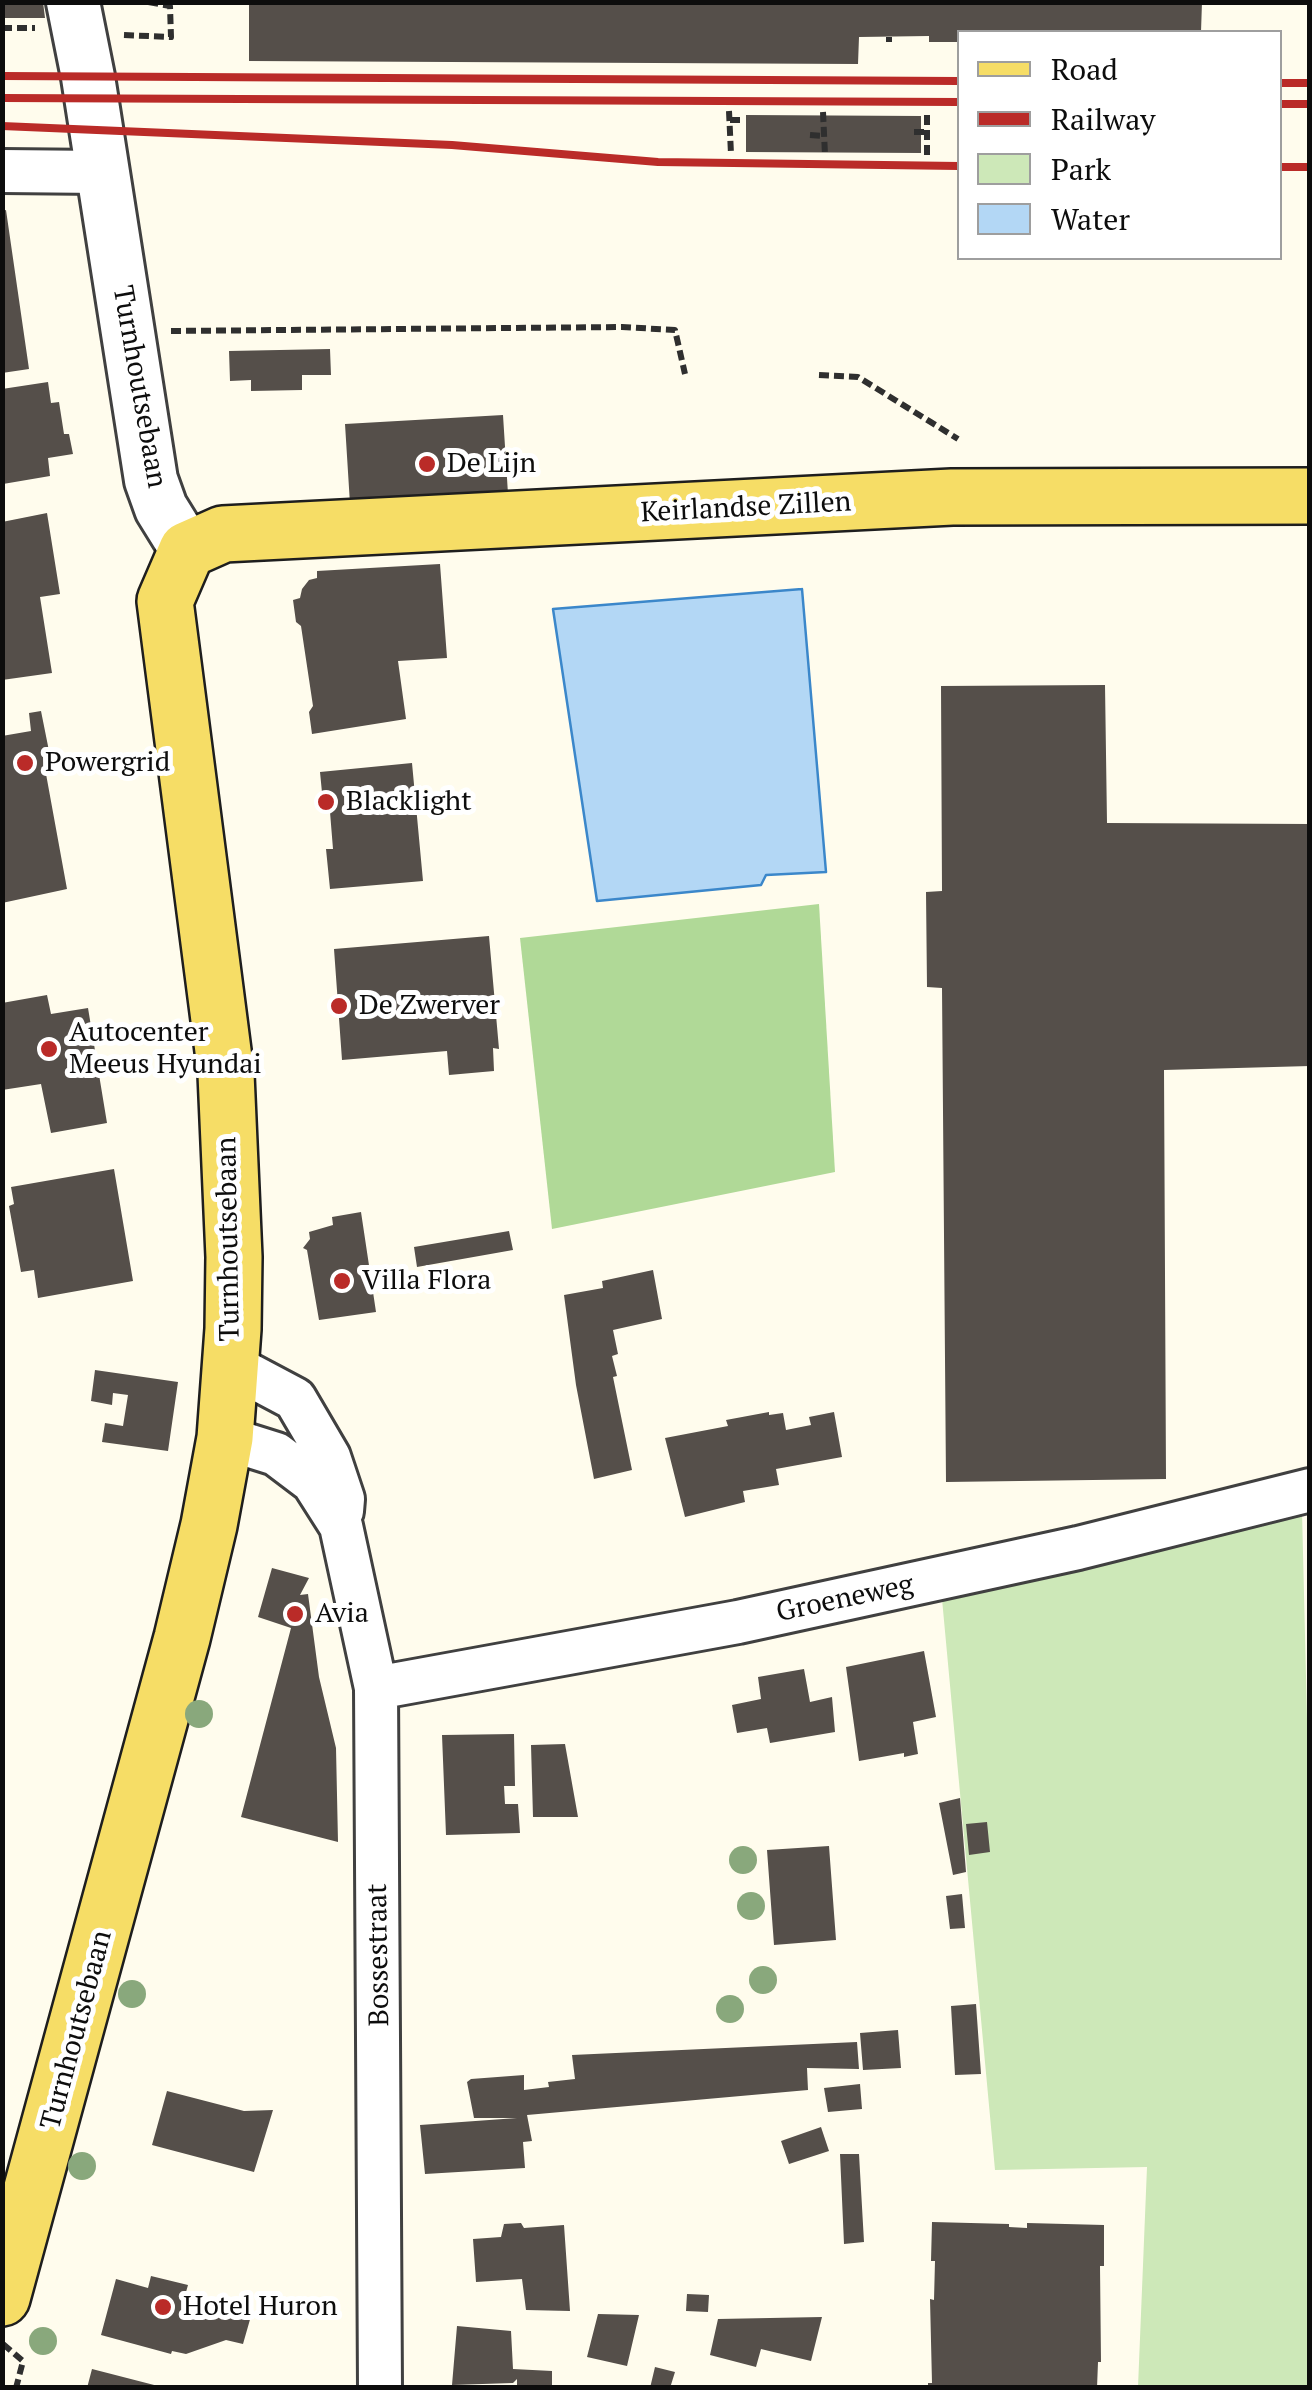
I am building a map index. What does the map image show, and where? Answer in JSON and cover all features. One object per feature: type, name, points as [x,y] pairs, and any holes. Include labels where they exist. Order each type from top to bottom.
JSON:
[{"type":"main road","name":"Keirlandse Zillen","points":[[187,550],[224,534],[952,498],[1310,496]]},
{"type":"main road","name":"Turnhoutsebaan","points":[[2,2298],[182,1638],[225,1438],[234,1257],[226,1074],[165,601],[187,550]]},
{"type":"street","name":"Turnhoutsebaan","points":[[73,2],[151,480],[161,508],[187,550]]},
{"type":"street","points":[[2,171],[102,172]]},
{"type":"street","name":"Bossestraat","points":[[230,1364],[295,1399],[330,1458],[343,1498],[341,1526],[376,1688],[380,2388]]},
{"type":"street","name":"Bossestraat","points":[[225,1438],[276,1454],[313,1482],[341,1526]]},
{"type":"street","name":"Groeneweg","points":[[376,1688],[795,1610],[1078,1548],[1310,1490]]},
{"type":"path","points":[[124,35],[171,36],[170,6],[148,2]]},
{"type":"path","points":[[824,112],[825,155]]},
{"type":"path","points":[[927,112],[927,156]]},
{"type":"path","points":[[730,154],[729,116],[744,120]]},
{"type":"path","points":[[914,132],[927,132]]},
{"type":"path","points":[[810,135],[824,136]]},
{"type":"path","points":[[128,332],[562,327],[675,330],[685,374]]},
{"type":"path","points":[[820,375],[858,377],[958,439]]},
{"type":"path","points":[[2,2344],[23,2361],[16,2388]]},
{"type":"green space","points":[[819,904],[835,1172],[552,1229],[520,938]]},
{"type":"green space","points":[[1302,1511],[1310,1843],[1309,2387],[1138,2387],[1147,2167],[995,2170],[942,1599]]},
{"type":"water","points":[[802,589],[826,872],[766,875],[761,885],[597,901],[553,609]]},
{"type":"building","points":[[2,2],[43,2],[45,18],[2,18]]},
{"type":"building","points":[[249,2],[1202,2],[1201,30],[957,30],[957,42],[929,42],[929,36],[859,37],[858,64],[249,61]]},
{"type":"building","points":[[746,115],[921,116],[921,153],[746,152]]},
{"type":"building","points":[[6,210],[29,369],[2,373],[2,211]]},
{"type":"building","points":[[330,349],[331,375],[302,375],[302,390],[251,391],[251,380],[230,381],[229,351]]},
{"type":"building","points":[[48,382],[51,403],[59,402],[64,434],[69,434],[73,454],[48,458],[50,476],[3,484],[2,389]]},
{"type":"building","name":"De Lijn","points":[[503,415],[508,494],[350,504],[345,424]]},
{"type":"building","points":[[47,513],[60,594],[40,597],[52,673],[2,680],[2,522]]},
{"type":"building","points":[[440,564],[447,658],[398,661],[406,719],[312,734],[309,712],[313,706],[301,626],[296,622],[293,600],[300,598],[309,580],[317,578],[317,571]]},
{"type":"building","points":[[1105,685],[1107,823],[1310,824],[1310,1066],[1164,1070],[1166,1479],[946,1482],[942,988],[927,987],[926,892],[942,891],[941,686]]},
{"type":"building","points":[[41,711],[49,751],[42,752],[67,889],[2,903],[2,736],[31,731],[29,713]]},
{"type":"building","points":[[412,763],[423,881],[330,889],[326,849],[333,849],[330,812],[324,813],[320,772]]},
{"type":"building","points":[[489,936],[499,1049],[493,1048],[494,1071],[449,1075],[447,1051],[342,1060],[334,949]]},
{"type":"building","name":"Autocenter Meeus Hyundai","points":[[47,995],[51,1014],[88,1008],[107,1123],[51,1133],[41,1084],[2,1090],[2,1003]]},
{"type":"building","points":[[114,1169],[133,1281],[38,1298],[34,1270],[21,1272],[9,1206],[14,1204],[11,1187]]},
{"type":"building","name":"Villa Flora","points":[[361,1212],[376,1312],[319,1320],[307,1250],[303,1248],[310,1239],[309,1232],[333,1225],[332,1217]]},
{"type":"building","points":[[509,1231],[513,1250],[417,1267],[414,1247]]},
{"type":"building","points":[[653,1270],[662,1319],[613,1330],[618,1354],[612,1356],[617,1376],[613,1377],[632,1470],[594,1479],[564,1295],[603,1288],[602,1281]]},
{"type":"building","points":[[95,1370],[178,1382],[168,1451],[102,1442],[105,1423],[123,1426],[128,1395],[113,1393],[112,1405],[91,1401]]},
{"type":"building","points":[[834,1412],[842,1457],[776,1469],[779,1485],[743,1491],[745,1502],[685,1517],[665,1438],[728,1426],[726,1420],[783,1413],[786,1430],[811,1425],[809,1417]]},
{"type":"building","points":[[272,1568],[309,1578],[300,1595],[308,1594],[319,1677],[336,1748],[338,1842],[241,1817],[291,1628],[258,1617]]},
{"type":"building","points":[[924,1651],[936,1717],[913,1722],[918,1754],[859,1761],[846,1667]]},
{"type":"building","points":[[804,1669],[810,1702],[832,1697],[835,1732],[770,1743],[767,1728],[737,1733],[732,1705],[761,1699],[758,1677]]},
{"type":"building","points":[[514,1734],[515,1786],[504,1786],[505,1804],[518,1804],[520,1833],[446,1835],[442,1735]]},
{"type":"building","points":[[565,1744],[578,1817],[533,1817],[531,1745]]},
{"type":"building","points":[[960,1798],[966,1872],[953,1875],[939,1803]]},
{"type":"building","points":[[987,1822],[990,1852],[969,1855],[966,1824]]},
{"type":"building","points":[[829,1846],[836,1940],[774,1945],[767,1850]]},
{"type":"building","points":[[962,1894],[965,1928],[950,1929],[946,1896]]},
{"type":"building","points":[[976,2004],[981,2074],[955,2075],[951,2006]]},
{"type":"building","points":[[898,2030],[901,2068],[863,2070],[860,2033]]},
{"type":"building","points":[[857,2042],[859,2069],[807,2068],[808,2090],[527,2115],[532,2141],[523,2142],[525,2168],[425,2174],[420,2125],[517,2118],[474,2118],[467,2082],[471,2079],[524,2075],[524,2090],[575,2079],[572,2055]]},
{"type":"building","points":[[860,2084],[862,2109],[828,2112],[824,2088]]},
{"type":"building","points":[[167,2091],[244,2111],[273,2110],[254,2172],[152,2145]]},
{"type":"building","points":[[821,2127],[829,2151],[789,2164],[781,2141]]},
{"type":"building","points":[[840,2154],[859,2154],[864,2242],[844,2244]]},
{"type":"building","points":[[932,2222],[1027,2228],[1027,2223],[1104,2225],[1097,2388],[928,2388],[928,2383],[932,2383],[930,2299],[934,2300],[935,2261],[931,2261]]},
{"type":"building","points":[[521,2223],[524,2228],[564,2225],[570,2311],[526,2310],[522,2279],[476,2282],[473,2239],[501,2237],[504,2224]]},
{"type":"building","name":"Hotel Huron","points":[[151,2276],[188,2285],[184,2299],[251,2316],[243,2344],[226,2340],[186,2354],[171,2354],[101,2335],[116,2279],[148,2288]]},
{"type":"building","points":[[687,2294],[709,2295],[708,2312],[686,2311]]},
{"type":"building","points":[[598,2314],[639,2315],[627,2366],[587,2357]]},
{"type":"building","points":[[822,2317],[811,2361],[761,2349],[756,2367],[710,2355],[718,2319]]},
{"type":"building","points":[[457,2326],[511,2331],[513,2369],[552,2371],[552,2388],[517,2388],[517,2379],[513,2383],[452,2385]]},
{"type":"building","points":[[655,2367],[675,2372],[670,2388],[650,2388]]},
{"type":"building","points":[[92,2369],[158,2386],[158,2388],[87,2388]]},
{"type":"railway","points":[[2,76],[957,81]]},
{"type":"railway","points":[[1282,83],[1310,83]]},
{"type":"railway","points":[[2,98],[957,102]]},
{"type":"railway","points":[[1282,104],[1310,104]]},
{"type":"railway","points":[[2,126],[452,145],[658,162],[957,166]]},
{"type":"railway","points":[[1282,167],[1310,167]]},
{"type":"place","name":"De Lijn","points":[[427,464]]},
{"type":"place","name":"Powergrid","points":[[25,763]]},
{"type":"place","name":"Blacklight","points":[[326,802]]},
{"type":"place","name":"De Zwerver","points":[[339,1006]]},
{"type":"place","name":"Autocenter Meeus Hyundai","points":[[49,1049]]},
{"type":"place","name":"Villa Flora","points":[[342,1281]]},
{"type":"place","name":"Avia","points":[[295,1614]]},
{"type":"place","name":"Hotel Huron","points":[[163,2307]]}]
